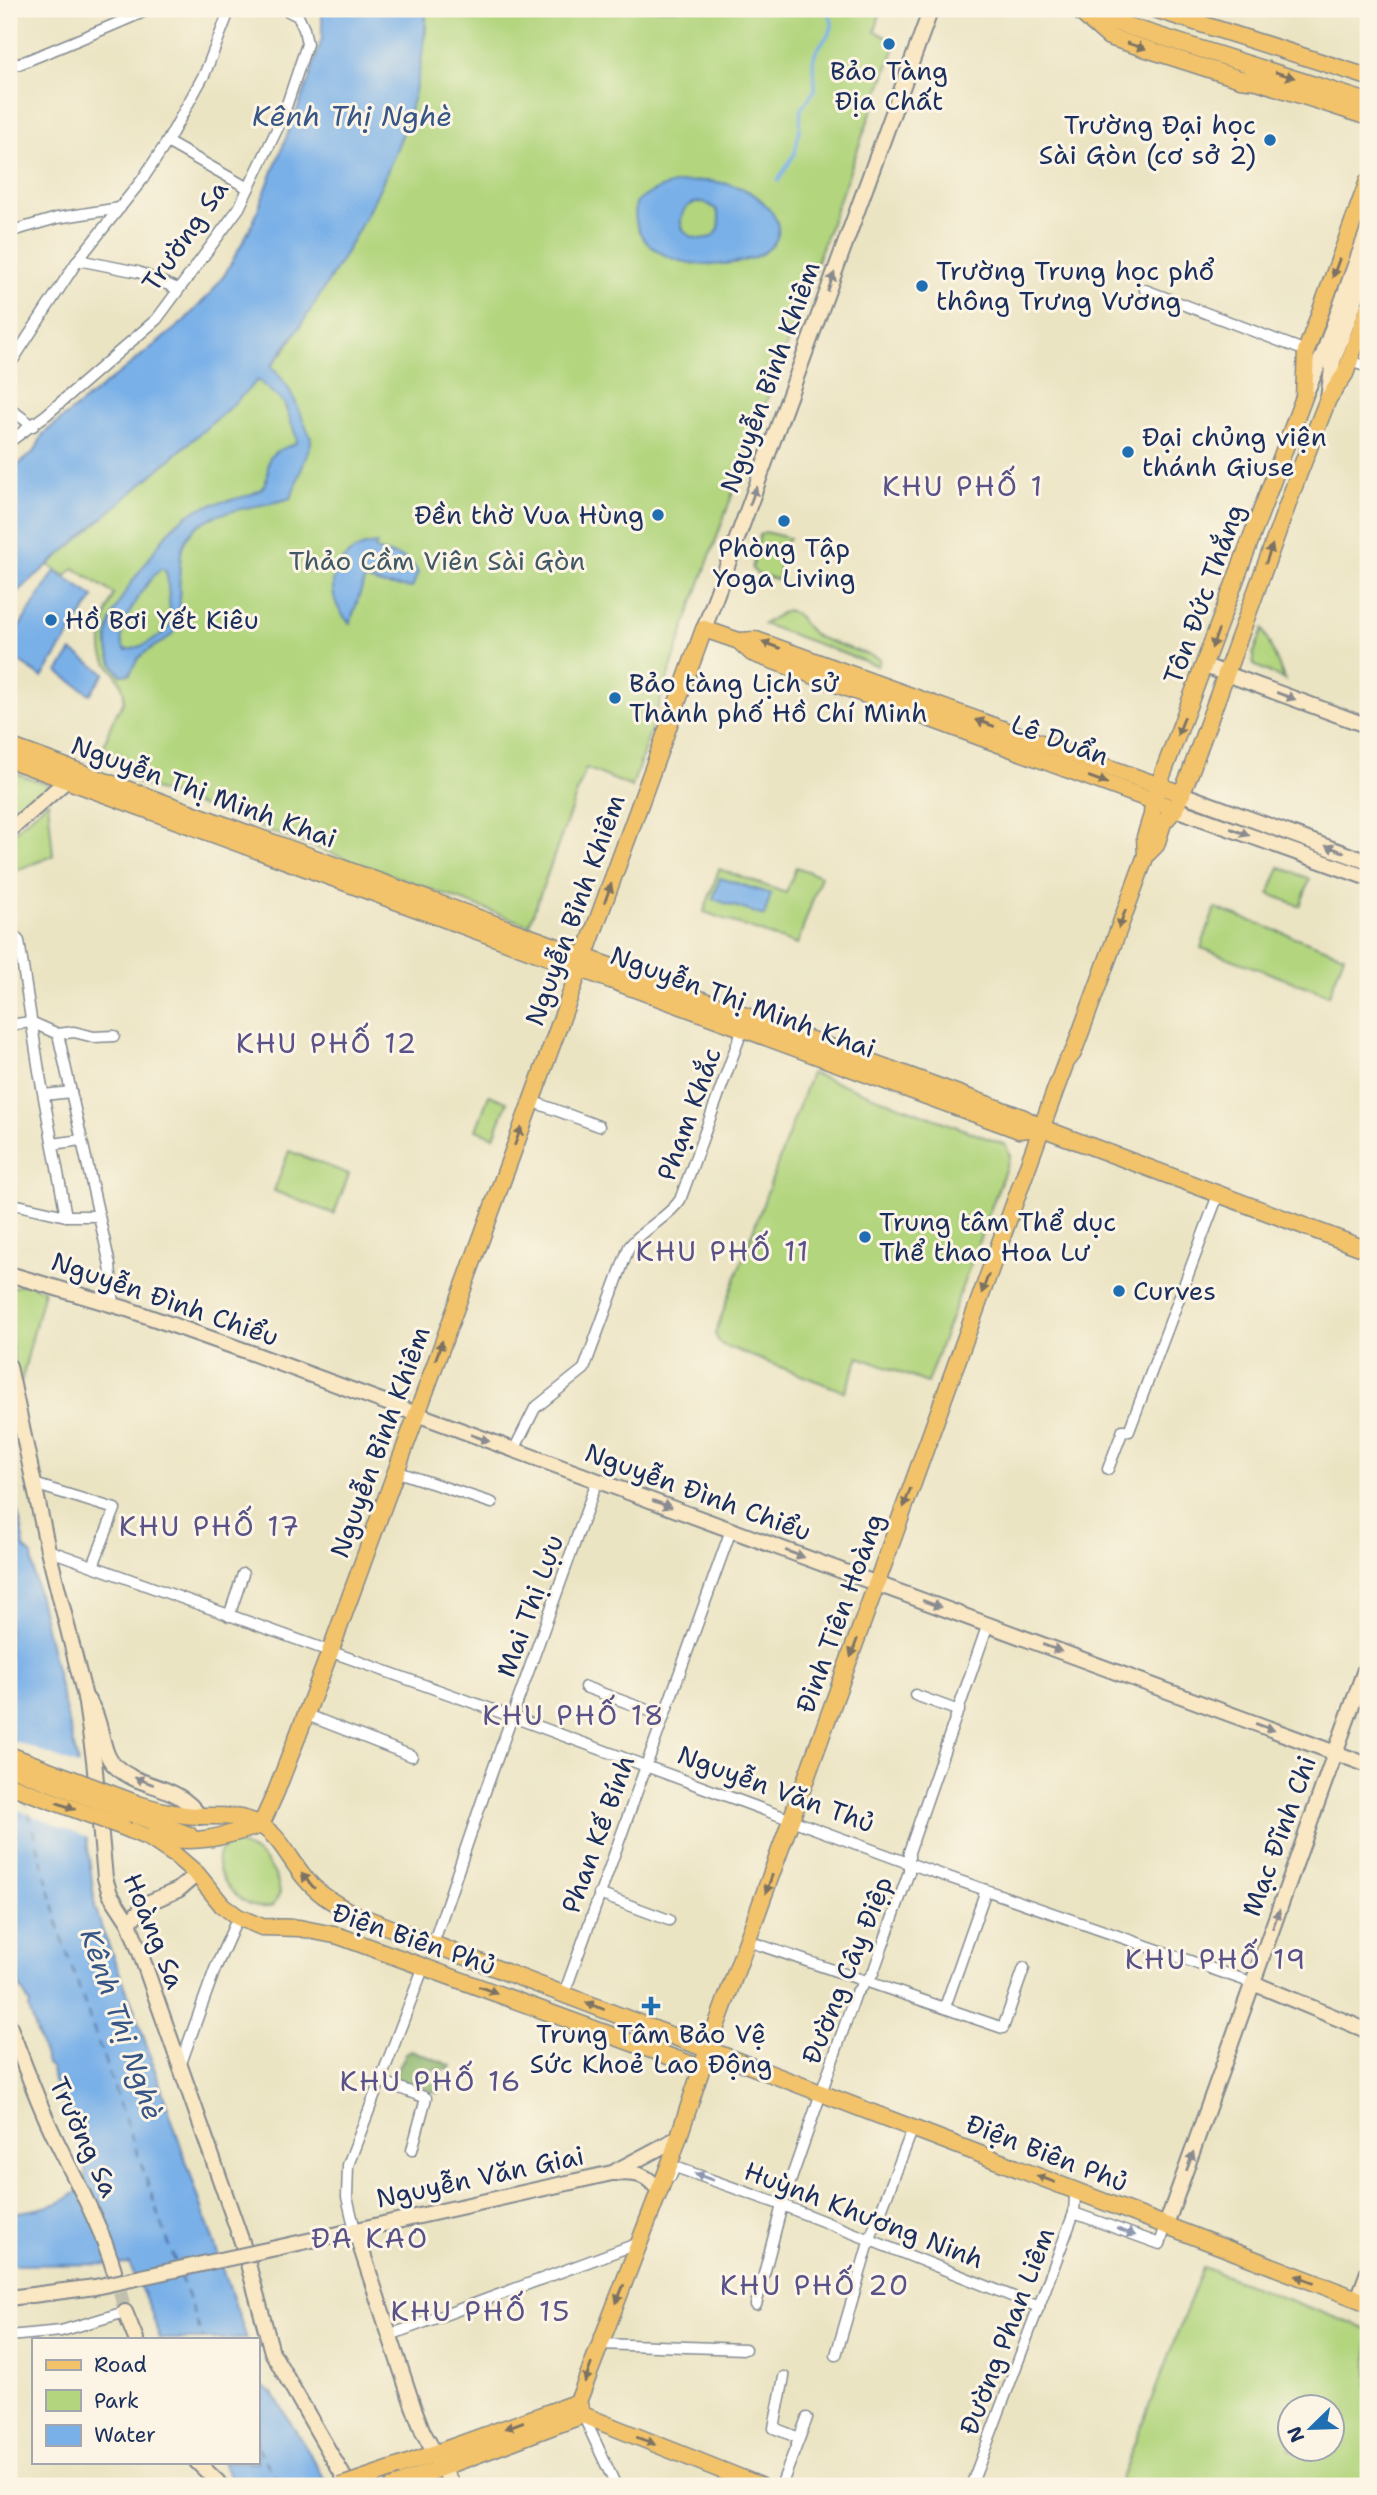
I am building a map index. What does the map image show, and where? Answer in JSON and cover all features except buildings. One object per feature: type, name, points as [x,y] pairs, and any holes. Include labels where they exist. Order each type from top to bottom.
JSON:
[{"type":"main road","points":[[1154,9],[1368,77]]},
{"type":"main road","points":[[1076,10],[1368,102]]},
{"type":"main road","points":[[1076,10],[1109,37],[1368,117]]},
{"type":"main road","points":[[1227,57],[1257,81]]},
{"type":"main road","name":"Tôn Đức Thắng","points":[[1156,793],[1304,397],[1306,351],[1368,181]]},
{"type":"main road","name":"Tôn Đức Thắng","points":[[1178,801],[1328,399],[1345,374],[1368,309]]},
{"type":"main road","points":[[1225,611],[1245,618]]},
{"type":"main road","name":"Lê Duẩn","points":[[704,629],[739,641],[756,640],[942,715],[1178,801]]},
{"type":"main road","name":"Nguyễn Bỉnh Khiêm","points":[[261,1825],[307,1715],[704,629]]},
{"type":"main road","points":[[9,746],[40,764]]},
{"type":"main road","points":[[9,759],[40,764]]},
{"type":"main road","name":"Nguyễn Thị Minh Khai","points":[[40,764],[67,780],[351,878]]},
{"type":"main road","name":"Nguyễn Thị Minh Khai","points":[[40,764],[894,1077],[1019,1130],[1045,1129],[1368,1250]]},
{"type":"main road","name":"Đinh Tiên Hoàng","points":[[580,2408],[599,2344],[640,2243],[877,1584],[1045,1129],[1073,1064],[1073,1053],[1146,855],[1145,837],[1156,793]]},
{"type":"main road","name":"Đinh Tiên Hoàng","points":[[1146,855],[1156,845],[1163,824],[1178,801]]},
{"type":"main road","points":[[9,1755],[132,1820]]},
{"type":"main road","points":[[9,1767],[132,1820],[169,1812],[233,1817],[261,1825]]},
{"type":"main road","points":[[9,1785],[205,1841],[261,1825]]},
{"type":"main road","name":"Ðiện Biên Phủ","points":[[132,1820],[197,1874],[215,1898],[239,1917],[262,1927],[326,1932],[701,2068]]},
{"type":"main road","name":"Ðiện Biên Phủ","points":[[261,1825],[279,1842],[312,1886],[352,1913],[708,2049]]},
{"type":"main road","points":[[665,2057],[673,2047],[672,2036]]},
{"type":"main road","name":"Điện Biên Phủ","points":[[708,2049],[1363,2301]]},
{"type":"main road","points":[[398,2485],[452,2481],[580,2408]]},
{"type":"main road","points":[[341,2486],[580,2408],[761,2486]]},
{"type":"street","points":[[9,68],[150,9]]},
{"type":"street","points":[[9,366],[78,260],[120,208],[167,142],[205,73],[230,9]]},
{"type":"street","name":"Trường Sa","points":[[9,442],[33,426],[157,318],[239,208],[282,119],[307,44],[298,16],[284,9]]},
{"type":"street","name":"Nguyễn Bỉnh Khiêm","points":[[704,629],[932,9]]},
{"type":"street","points":[[167,142],[248,188]]},
{"type":"street","points":[[9,232],[57,218],[120,208]]},
{"type":"street","points":[[1328,399],[1328,359],[1368,229]]},
{"type":"street","points":[[78,260],[138,272],[178,289]]},
{"type":"street","points":[[1304,397],[1328,359],[1368,265]]},
{"type":"street","points":[[1145,290],[1306,351]]},
{"type":"street","points":[[1350,361],[1368,367]]},
{"type":"street","points":[[9,408],[33,426]]},
{"type":"street","points":[[1205,666],[1368,726]]},
{"type":"street","points":[[9,831],[67,780]]},
{"type":"street","name":"Lê Duẩn","points":[[1178,801],[1368,862]]},
{"type":"street","name":"Lê Duẩn","points":[[1178,801],[1368,878]]},
{"type":"street","points":[[9,930],[19,941],[66,1216]]},
{"type":"street","points":[[9,1025],[31,1022],[58,1034],[74,1032],[94,1037],[114,1036]]},
{"type":"street","name":"Phạm Khắc","points":[[514,1450],[535,1408],[584,1369],[629,1247],[680,1200],[745,1023]]},
{"type":"street","points":[[58,1034],[110,1265],[114,1306]]},
{"type":"street","points":[[44,1096],[71,1092]]},
{"type":"street","points":[[531,1101],[599,1126]]},
{"type":"street","points":[[53,1144],[82,1140]]},
{"type":"street","points":[[1108,1469],[1123,1430],[1129,1431],[1218,1195]]},
{"type":"street","points":[[9,1203],[66,1216],[99,1216]]},
{"type":"street","name":"Nguyễn Đình Chiểu","points":[[9,1273],[246,1351],[1368,1765]]},
{"type":"street","name":"Hoàng Sa","points":[[9,1366],[48,1550],[85,1696],[105,1878],[110,1894],[129,1923],[242,2242],[272,2352],[349,2486]]},
{"type":"street","points":[[395,1471],[492,1503]]},
{"type":"street","name":"Mai Thị Lựu","points":[[433,1944],[597,1481]]},
{"type":"street","points":[[34,1484],[115,1509],[93,1566]]},
{"type":"street","name":"Phan Kế Bính","points":[[564,1994],[731,1530]]},
{"type":"street","name":"Nguyễn Văn Thủ","points":[[48,1550],[513,1717],[908,1863],[1253,1983],[1368,2031]]},
{"type":"street","points":[[229,1616],[243,1574]]},
{"type":"street","name":"Đường Cây Điệp","points":[[756,2305],[782,2205],[856,1993],[873,1973],[909,1872],[909,1852],[988,1625]]},
{"type":"street","name":"Mạc Đĩnh Chi","points":[[1166,2225],[1368,1661]]},
{"type":"street","points":[[584,1687],[663,1716]]},
{"type":"street","points":[[915,1695],[959,1711]]},
{"type":"street","points":[[85,1696],[97,1713],[113,1765],[185,1799],[200,1816]]},
{"type":"street","points":[[307,1715],[412,1756]]},
{"type":"street","points":[[129,1923],[145,1904],[178,1890],[197,1874]]},
{"type":"street","points":[[945,2007],[986,1890]]},
{"type":"street","points":[[599,1894],[669,1920]]},
{"type":"street","points":[[180,2068],[215,1969],[239,1917]]},
{"type":"street","points":[[748,1941],[1003,2028],[1024,1968]]},
{"type":"street","points":[[424,1966],[348,2165],[347,2197],[355,2230],[413,2401],[435,2454],[452,2481]]},
{"type":"street","name":"Trường Sa","points":[[9,2025],[66,2161],[107,2244],[114,2270]]},
{"type":"street","points":[[381,2081],[426,2098],[412,2150]]},
{"type":"street","points":[[836,2355],[870,2239],[913,2128]]},
{"type":"street","name":"Nguyễn Văn Giai","points":[[612,2173],[678,2138]]},
{"type":"street","name":"Huỳnh Khương Ninh","points":[[674,2169],[678,2168],[782,2205],[1039,2307]]},
{"type":"street","name":"Đinh Tiên Hoàng","points":[[659,2191],[666,2187],[674,2169]]},
{"type":"street","name":"Nguyễn Văn Giai","points":[[9,2298],[94,2287],[612,2173],[636,2172],[644,2175],[659,2191]]},
{"type":"street","name":"Đường Phan Liêm","points":[[971,2486],[1074,2213],[1076,2202],[1073,2190]]},
{"type":"street","points":[[1074,2213],[1160,2244],[1166,2225]]},
{"type":"street","points":[[390,2335],[640,2243]]},
{"type":"street","points":[[1363,2301],[1368,2272]]},
{"type":"street","points":[[9,2336],[61,2331],[125,2312],[136,2338]]},
{"type":"street","points":[[599,2344],[745,2349]]},
{"type":"street","points":[[784,2376],[774,2428],[799,2438]]},
{"type":"street","points":[[580,2408],[616,2486]]},
{"type":"street","points":[[781,2486],[807,2418]]},
{"type":"street","points":[[199,2464],[222,2486]]},
{"type":"green space","name":"Thảo Cầm Viên Sài Gòn","points":[[426,9],[872,9],[881,10],[875,32],[897,41],[686,622],[632,787],[586,768],[529,925],[135,782],[130,761],[102,752],[124,697],[102,648],[106,619],[114,594],[74,568],[66,576],[48,565],[228,409],[285,350],[349,247],[374,200],[405,129],[426,32]]},
{"type":"green space","points":[[765,532],[789,538],[780,554],[779,580],[758,574],[752,569],[760,535]]},
{"type":"green space","points":[[787,610],[796,615],[817,637],[880,659],[878,666],[763,624]]},
{"type":"green space","points":[[1263,629],[1285,680],[1254,665],[1253,655]]},
{"type":"green space","points":[[9,771],[50,785],[9,823]]},
{"type":"green space","points":[[48,801],[53,856],[9,873],[9,836]]},
{"type":"green space","points":[[796,867],[821,876],[797,945],[704,912],[719,869],[786,893]]},
{"type":"green space","points":[[1280,867],[1310,879],[1300,906],[1269,894]]},
{"type":"green space","points":[[1215,908],[1344,955],[1329,995],[1201,948]]},
{"type":"green space","name":"Trung tâm Thể dục Thể thao Hoa Lư","points":[[811,1073],[1006,1145],[1010,1156],[927,1383],[859,1357],[845,1392],[720,1344],[715,1334]]},
{"type":"green space","points":[[489,1095],[507,1102],[494,1137],[476,1130]]},
{"type":"green space","points":[[289,1151],[349,1174],[334,1214],[274,1191]]},
{"type":"green space","points":[[26,1283],[44,1290],[19,1391],[9,1328],[9,1289]]},
{"type":"green space","points":[[233,1844],[250,1849],[270,1867],[280,1892],[274,1905],[261,1907],[248,1903],[226,1883],[219,1871],[218,1859],[222,1850]]},
{"type":"green space","points":[[411,2050],[452,2066],[448,2070],[429,2070],[430,2074],[443,2084],[438,2093],[394,2079],[406,2053]]},
{"type":"green space","points":[[1203,2267],[1368,2330],[1368,2486],[1118,2486]]},
{"type":"water","name":"Kênh Thị Nghè","points":[[322,9],[426,9],[424,46],[417,83],[395,154],[344,255],[300,327],[271,366],[290,391],[311,443],[291,498],[228,512],[199,525],[188,535],[182,549],[179,576],[180,621],[174,633],[136,661],[130,674],[121,675],[111,661],[108,646],[113,615],[120,600],[163,538],[188,514],[203,507],[250,495],[262,488],[266,481],[270,457],[296,443],[297,439],[284,403],[258,380],[9,599],[9,472],[35,451],[43,434],[182,323],[225,274],[251,227],[310,77],[322,38]],"holes":[[[164,569],[167,575],[171,624],[151,641],[126,650],[122,643],[122,633],[132,608],[147,584]]]},
{"type":"water","points":[[709,181],[751,192],[764,203],[770,210],[778,232],[768,249],[746,260],[716,265],[685,262],[658,251],[640,232],[636,203],[644,197],[679,183]],"holes":[[[704,202],[716,209],[720,222],[711,237],[693,237],[681,225],[683,212],[694,203]]]},
{"type":"water","points":[[377,544],[375,549],[406,559],[418,573],[412,588],[384,585],[365,579],[350,623],[340,611],[335,598],[335,573],[350,553]]},
{"type":"water","name":"Hồ Bơi Yết Kiêu","points":[[55,571],[94,597],[42,677],[9,655],[9,643]]},
{"type":"water","points":[[72,651],[105,673],[90,694],[58,672]]},
{"type":"water","points":[[720,878],[771,894],[764,916],[713,899]]},
{"type":"water","name":"Kênh Thị Nghè","points":[[9,1477],[24,1548],[32,1555],[34,1576],[77,1759],[95,1906],[133,2006],[247,2338],[160,2338],[150,2308],[129,2264],[9,2265],[9,2213],[61,2202],[78,2191],[86,2172],[85,2161],[54,2082],[52,2068],[47,2064],[29,2009],[30,2004],[20,1987],[9,1929]]},
{"type":"water","points":[[259,2380],[260,2384],[273,2394],[329,2486],[236,2486],[223,2464],[259,2464]]},
{"type":"pier","points":[[9,1739],[82,1767],[91,1839],[9,1806]]},
{"type":"waterway","points":[[800,123],[801,109],[815,90],[814,57],[831,29],[831,17],[826,9]]},
{"type":"waterway","points":[[778,181],[795,153],[800,127]]},
{"type":"ferry route","points":[[9,1721],[15,1750]]},
{"type":"ferry route","points":[[25,1797],[63,1942],[176,2264]]},
{"type":"ferry route","points":[[180,2276],[203,2338]]},
{"type":"ferry route","points":[[259,2450],[281,2486]]},
{"type":"tunnel","points":[[115,2271],[125,2312]]},
{"type":"place","name":"Bảo Tàng Địa Chất","points":[[889,44]]},
{"type":"place","name":"Trường Đại học Sài Gòn (cơ sở 2)","points":[[1270,140]]},
{"type":"place","name":"Trường Trung học phổ thông Trưng Vương","points":[[922,286]]},
{"type":"place","name":"Đại chủng viện thánh Giuse","points":[[1128,452]]},
{"type":"place","name":"Đền thờ Vua Hùng","points":[[658,515]]},
{"type":"place","name":"Phòng Tập Yoga Living","points":[[784,521]]},
{"type":"place","name":"Hồ Bơi Yết Kiêu","points":[[51,620]]},
{"type":"place","name":"Bảo tàng Lịch sử Thành phố Hồ Chí Minh","points":[[615,698]]},
{"type":"place","name":"Trung tâm Thể dục Thể thao Hoa Lư","points":[[865,1237]]},
{"type":"place","name":"Curves","points":[[1119,1291]]},
{"type":"place","name":"Trung Tâm Bảo Vệ Sức Khoẻ Lao Động","points":[[651,2006]]},
{"type":"district","name":"KHU PHỐ 1","points":[[963,486]]},
{"type":"district","name":"KHU PHỐ 12","points":[[327,1043]]},
{"type":"district","name":"KHU PHỐ 11","points":[[723,1251]]},
{"type":"district","name":"KHU PHỐ 17","points":[[210,1526]]},
{"type":"district","name":"KHU PHỐ 18","points":[[574,1715]]},
{"type":"district","name":"KHU PHỐ 19","points":[[1216,1959]]},
{"type":"district","name":"KHU PHỐ 16","points":[[431,2081]]},
{"type":"district","name":"ĐA KAO","points":[[370,2238]]},
{"type":"district","name":"KHU PHỐ 20","points":[[815,2285]]},
{"type":"district","name":"KHU PHỐ 15","points":[[481,2311]]}]
